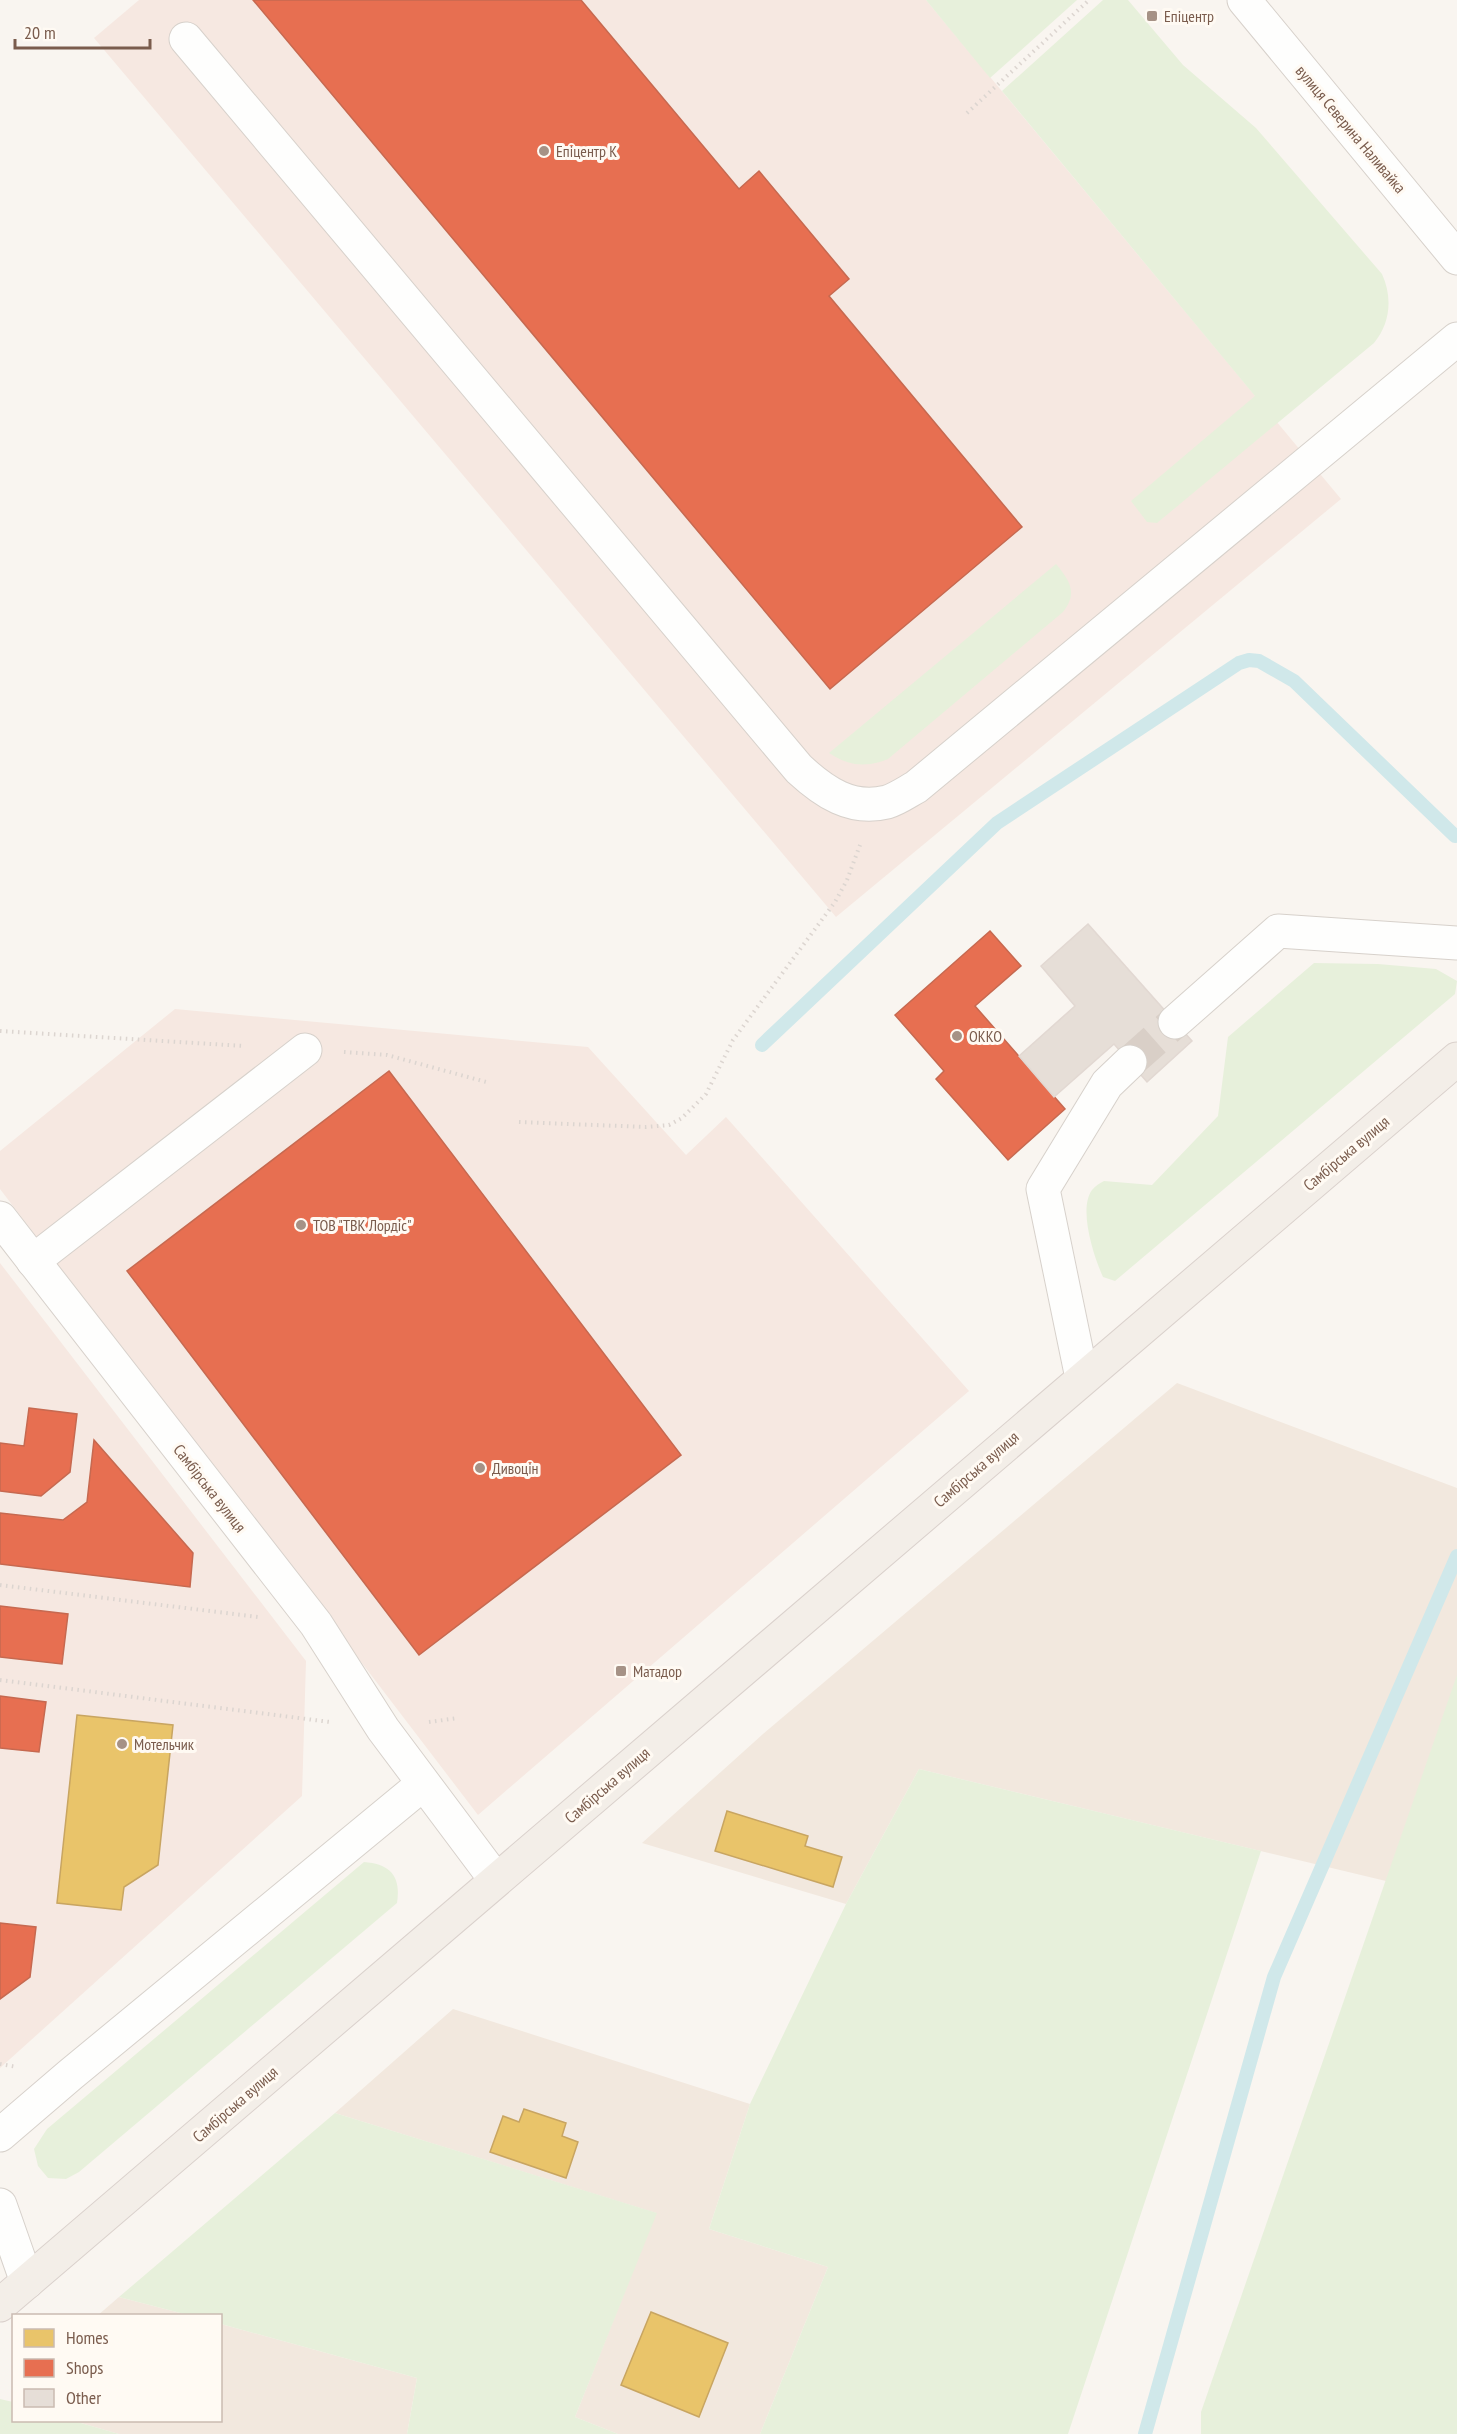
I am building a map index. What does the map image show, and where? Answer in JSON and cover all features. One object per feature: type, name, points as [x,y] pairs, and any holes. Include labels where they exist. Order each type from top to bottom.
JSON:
[{"type":"main road","name":"Самбірська вулиця","points":[[0,2305],[1457,1059]]},
{"type":"street","name":"вулиця Северина Наливайка","points":[[1244,0],[1457,258]]},
{"type":"street","points":[[186,39],[799,769],[821,790],[843,800],[863,804],[888,802],[916,787],[1457,339]]},
{"type":"street","points":[[1175,1022],[1278,932],[1457,943]]},
{"type":"street","points":[[33,1261],[305,1050]]},
{"type":"street","points":[[1082,1378],[1043,1189],[1107,1084],[1130,1062]]},
{"type":"street","name":"Самбірська вулиця","points":[[0,1218],[316,1624],[383,1729],[496,1880]]},
{"type":"street","points":[[0,2135],[423,1784]]},
{"type":"street","points":[[0,2205],[27,2282]]},
{"type":"path","points":[[967,113],[1089,0]]},
{"type":"path","points":[[519,1122],[645,1127],[669,1125],[682,1118],[706,1094],[728,1047],[835,902],[847,880],[868,827],[888,802]]},
{"type":"path","points":[[0,1585],[316,1624]]},
{"type":"path","points":[[0,1680],[383,1729],[458,1718]]},
{"type":"shaded area","points":[[139,0],[926,0],[1341,499],[836,917],[94,38]]},
{"type":"shaded area","points":[[175,1009],[588,1047],[686,1155],[726,1117],[969,1391],[478,1815],[0,1189],[0,1151]]},
{"type":"shaded area","points":[[0,1263],[306,1661],[302,1796],[0,2068]]},
{"type":"shaded area","points":[[1177,1383],[1457,1488],[1457,1898],[919,1769],[846,1904],[642,1843],[763,1734]]},
{"type":"shaded area","points":[[453,2009],[750,2104],[709,2229],[828,2267],[760,2434],[618,2434],[575,2417],[656,2213],[335,2113]]},
{"type":"shaded area","points":[[119,2297],[184,2314],[99,2314]]},
{"type":"shaded area","points":[[222,2324],[417,2378],[407,2434],[119,2434],[77,2422],[222,2422]]},
{"type":"green space","points":[[926,0],[1077,0],[990,78]]},
{"type":"green space","points":[[1103,0],[1128,0],[1183,65],[1256,128],[1382,274],[1389,301],[1384,328],[1374,343],[1157,523],[1147,522],[1131,501],[1255,396],[1002,91]]},
{"type":"green space","points":[[1056,564],[1065,576],[1071,593],[1068,605],[1063,612],[888,759],[872,764],[857,764],[843,761],[829,753]]},
{"type":"green space","points":[[1314,963],[1378,964],[1436,969],[1457,981],[1455,994],[1115,1281],[1103,1277],[1092,1246],[1087,1221],[1088,1198],[1092,1190],[1104,1181],[1152,1185],[1218,1116],[1228,1037]]},
{"type":"green space","points":[[1457,1675],[1457,2434],[1201,2434],[1201,2412]]},
{"type":"green space","points":[[919,1769],[1261,1851],[1068,2434],[760,2434],[828,2267],[709,2229],[750,2104],[846,1904]]},
{"type":"green space","points":[[364,1862],[381,1866],[392,1873],[397,1886],[397,1903],[79,2172],[66,2179],[48,2178],[38,2166],[34,2149],[47,2129]]},
{"type":"green space","points":[[335,2113],[657,2213],[575,2417],[618,2434],[407,2434],[417,2378],[222,2324],[222,2314],[184,2314],[119,2297]]},
{"type":"green space","points":[[0,2399],[12,2402],[12,2422],[77,2422],[119,2434],[0,2434]]},
{"type":"building: Homes","points":[[77,1715],[173,1725],[158,1865],[124,1887],[121,1910],[57,1903]]},
{"type":"building: Homes","points":[[727,1811],[808,1836],[805,1846],[842,1857],[833,1887],[715,1851]]},
{"type":"building: Homes","points":[[524,2109],[566,2123],[562,2136],[578,2142],[566,2178],[490,2152],[503,2116],[519,2122]]},
{"type":"building: Homes","points":[[651,2312],[728,2343],[699,2417],[621,2385]]},
{"type":"building: Shops","points":[[253,0],[581,0],[739,189],[759,171],[849,279],[829,296],[1022,527],[830,689]]},
{"type":"building: Shops","name":"ОККО","points":[[990,931],[1021,966],[975,1006],[1065,1109],[1008,1160],[936,1079],[944,1071],[895,1015]]},
{"type":"building: Shops","points":[[389,1071],[681,1455],[419,1655],[127,1271]]},
{"type":"building: Shops","points":[[29,1408],[77,1414],[70,1472],[41,1496],[0,1491],[0,1443],[24,1446]]},
{"type":"building: Shops","points":[[94,1440],[193,1553],[190,1587],[0,1564],[0,1513],[63,1520],[87,1502]]},
{"type":"building: Shops","points":[[0,1606],[68,1614],[62,1664],[0,1657]]},
{"type":"building: Shops","points":[[0,1696],[46,1702],[39,1752],[0,1748]]},
{"type":"building: Shops","points":[[0,1923],[36,1927],[30,1977],[0,1999]]},
{"type":"building: Other","points":[[1088,924],[1192,1041],[1147,1082],[1114,1044],[1054,1097],[1019,1056],[1075,1006],[1041,966]]},
{"type":"waterway","points":[[762,1045],[997,823],[1239,663],[1249,660],[1259,661],[1294,681],[1455,836]]},
{"type":"waterway","points":[[1145,2434],[1274,1977],[1457,1556]]},
{"type":"tunnel","points":[[1130,1062],[1175,1022]]},
{"type":"place","name":"Епіцентр","points":[[1152,16]]},
{"type":"place","name":"Епіцентр К","points":[[544,151]]},
{"type":"place","name":"ОККО","points":[[957,1036]]},
{"type":"place","name":"ТОВ \"ТВК Лордіс\"","points":[[301,1225]]},
{"type":"place","name":"Дивоцін","points":[[480,1468]]},
{"type":"place","name":"Матадор","points":[[621,1671]]},
{"type":"place","name":"Мотельчик","points":[[122,1744]]}]
